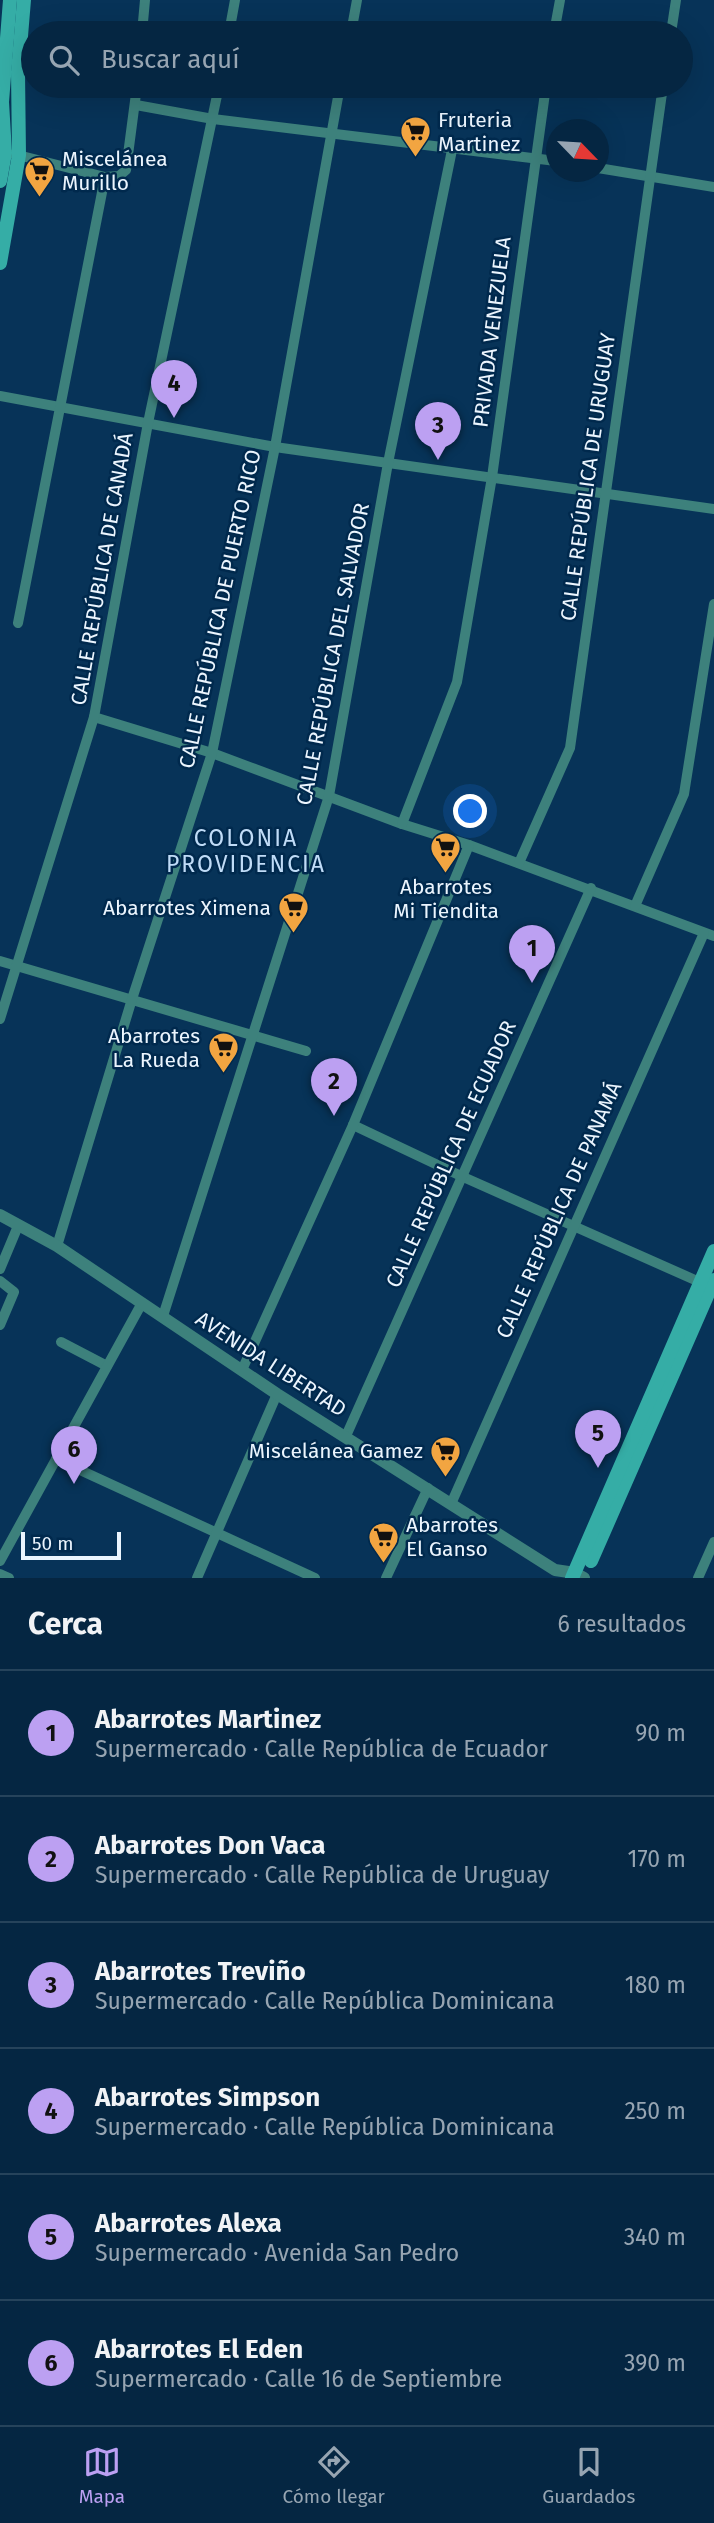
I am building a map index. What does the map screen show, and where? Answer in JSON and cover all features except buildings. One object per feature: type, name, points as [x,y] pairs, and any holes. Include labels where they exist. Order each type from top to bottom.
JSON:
[{"type":"main road","points":[[0,263],[16,178],[1,102],[10,0]]},
{"type":"main road","points":[[22,21],[24,0]]},
{"type":"main road","points":[[0,176],[12,154],[21,36]]},
{"type":"main road","points":[[580,1577],[710,1285],[714,1251]]},
{"type":"street","points":[[0,5],[4,0]]},
{"type":"street","points":[[143,21],[145,0]]},
{"type":"street","points":[[231,21],[235,0]]},
{"type":"street","points":[[355,21],[357,0]]},
{"type":"street","points":[[556,21],[560,0]]},
{"type":"street","points":[[673,21],[676,0]]},
{"type":"street","points":[[12,154],[105,177],[119,176],[126,170],[136,98]]},
{"type":"street","name":"CALLE REPÚBLICA DE CANADÁ","points":[[0,1019],[94,717],[148,423],[217,98]]},
{"type":"street","name":"CALLE REPÚBLICA DE PUERTO RICO","points":[[57,1246],[132,999],[212,753],[275,447],[337,98]]},
{"type":"street","name":"PRIVADA VENEZUELA","points":[[402,824],[457,682],[492,477],[544,98]]},
{"type":"street","name":"CALLE REPÚBLICA DE URUGUAY","points":[[519,863],[570,748],[661,98]]},
{"type":"street","points":[[135,105],[213,118],[546,160]]},
{"type":"street","name":"CALLE REPÚBLICA DEL SALVADOR","points":[[163,1316],[251,1033],[329,796],[388,463],[452,150]]},
{"type":"street","points":[[609,170],[714,187]]},
{"type":"street","points":[[0,176],[16,178]]},
{"type":"street","points":[[18,623],[105,177]]},
{"type":"street","points":[[0,396],[275,447],[714,509]]},
{"type":"street","points":[[635,906],[684,794],[714,604]]},
{"type":"street","points":[[94,717],[212,753],[402,824],[591,888],[709,935]]},
{"type":"street","points":[[242,1370],[353,1125],[470,845]]},
{"type":"street","name":"CALLE REPÚBLICA DE ECUADOR","points":[[346,1436],[591,888]]},
{"type":"street","name":"CALLE REPÚBLICA DE PANAMÁ","points":[[452,1504],[572,1226],[709,935]]},
{"type":"street","points":[[0,961],[306,1051]]},
{"type":"street","points":[[353,1125],[572,1226],[710,1285]]},
{"type":"street","name":"AVENIDA LIBERTAD","points":[[0,1215],[57,1246],[277,1394],[428,1488],[557,1574],[580,1577]]},
{"type":"street","points":[[0,1269],[18,1226]]},
{"type":"street","points":[[0,1281],[14,1292],[0,1325]]},
{"type":"street","points":[[0,1561],[142,1303]]},
{"type":"street","points":[[61,1342],[107,1366]]},
{"type":"street","points":[[197,1578],[277,1394]]},
{"type":"street","points":[[56,1459],[315,1578]]},
{"type":"street","points":[[386,1578],[428,1488]]},
{"type":"street","points":[[698,1578],[714,1542]]},
{"type":"street","points":[[0,1574],[9,1578]]},
{"type":"place","name":"Fruteria Martinez","points":[[415,159]]},
{"type":"place","name":"Miscelánea Murillo","points":[[39,198]]},
{"type":"place","name":"Abarrotes Simpson","points":[[174,418]]},
{"type":"place","name":"Abarrotes Treviño","points":[[438,460]]},
{"type":"place","name":"Abarrotes Mi Tiendita","points":[[446,874]]},
{"type":"place","name":"Abarrotes Ximena","points":[[294,935]]},
{"type":"place","name":"Abarrotes Martinez","points":[[532,983]]},
{"type":"place","name":"Abarrotes La Rueda","points":[[223,1075]]},
{"type":"place","name":"Abarrotes Don Vaca","points":[[334,1116]]},
{"type":"place","name":"Abarrotes Alexa","points":[[598,1468]]},
{"type":"place","name":"Miscelánea Gamez","points":[[446,1478]]},
{"type":"place","name":"Abarrotes El Eden","points":[[74,1484]]},
{"type":"place","name":"Abarrotes El Ganso","points":[[383,1564]]},
{"type":"district","name":"COLONIA PROVIDENCIA","points":[[246,851]]}]
